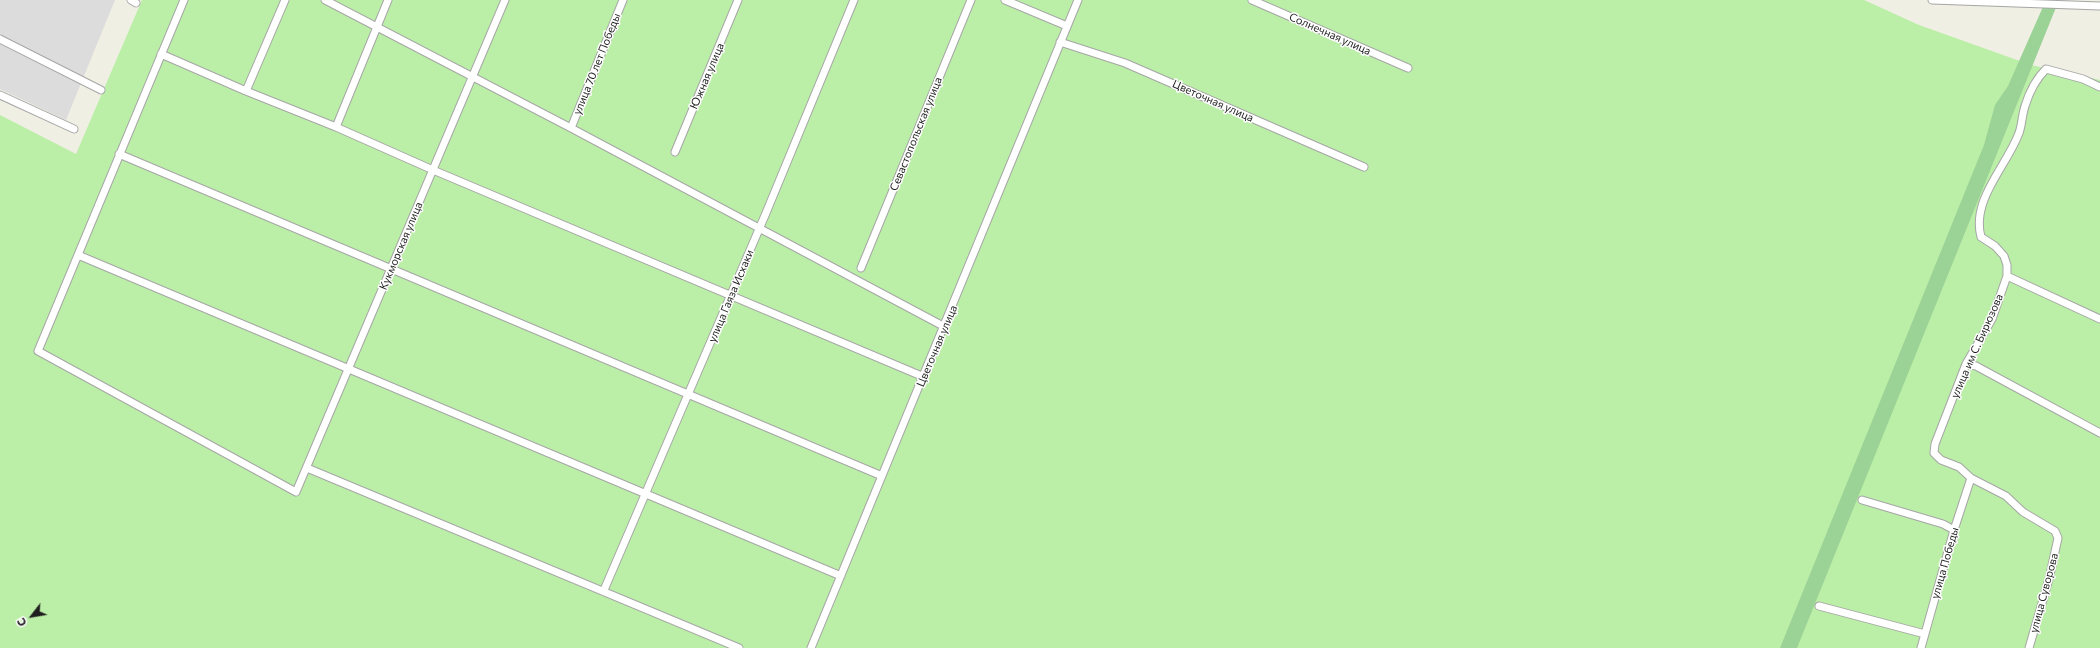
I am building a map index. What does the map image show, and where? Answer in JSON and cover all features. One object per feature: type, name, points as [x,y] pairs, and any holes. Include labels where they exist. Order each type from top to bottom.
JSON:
[{"type":"street","points":[[184,0],[78,255],[646,492],[841,576]]},
{"type":"street","points":[[246,91],[285,0]]},
{"type":"street","points":[[325,0],[571,128],[945,327]]},
{"type":"street","points":[[336,127],[388,0]]},
{"type":"street","name":"Кукморская улица","points":[[78,255],[38,351],[296,492],[505,0]]},
{"type":"street","name":"улица 70 лет Победы","points":[[571,128],[623,0]]},
{"type":"street","name":"Южная улица","points":[[675,152],[738,0]]},
{"type":"street","name":"улица Гаяза Исхаки","points":[[604,590],[759,229],[854,0]]},
{"type":"street","name":"Севастопольская улица","points":[[861,268],[971,0]]},
{"type":"street","points":[[1005,0],[1067,26]]},
{"type":"street","name":"Цветочная улица","points":[[811,648],[945,327],[1078,0]]},
{"type":"street","name":"Солнечная улица","points":[[1252,0],[1408,68]]},
{"type":"street","points":[[1932,0],[2100,6]]},
{"type":"street","points":[[0,39],[101,90]]},
{"type":"street","name":"Цветочная улица","points":[[1060,42],[1125,63],[1364,167]]},
{"type":"street","points":[[162,54],[246,91],[336,127],[433,170],[924,377]]},
{"type":"street","points":[[2100,87],[2083,79],[2046,69],[2037,80],[2025,106],[2020,132],[2013,147],[1999,168],[1978,219],[1981,237],[1995,246],[2004,256],[2008,265],[2007,276],[2100,319]]},
{"type":"street","points":[[0,95],[74,129]]},
{"type":"street","points":[[119,154],[390,270],[882,476]]},
{"type":"street","name":"улица им С. Бирюзова","points":[[2007,276],[1992,319],[1966,364],[1935,444],[1934,453],[1940,460],[1959,467],[1971,478],[2006,496],[2023,512],[2055,531],[2058,538]]},
{"type":"street","points":[[1966,364],[1976,366],[2100,433]]},
{"type":"street","points":[[307,468],[604,590],[739,648]]},
{"type":"street","name":"улица Победы","points":[[1921,648],[1954,530],[1971,478]]},
{"type":"street","points":[[1862,500],[1943,524],[1954,530]]},
{"type":"street","name":"улица Суворова","points":[[2029,648],[2049,578],[2058,538]]},
{"type":"street","points":[[1819,606],[1925,634]]},
{"type":"shaded area","points":[[0,0],[115,0],[66,120],[0,89]]},
{"type":"green space","points":[[142,0],[1864,0],[1919,25],[2031,65],[2100,80],[2100,648],[0,648],[0,115],[76,154]]},
{"type":"green space","points":[[2046,0],[2059,0],[1797,648],[1780,648],[1984,145],[1995,105],[2008,86]]}]
